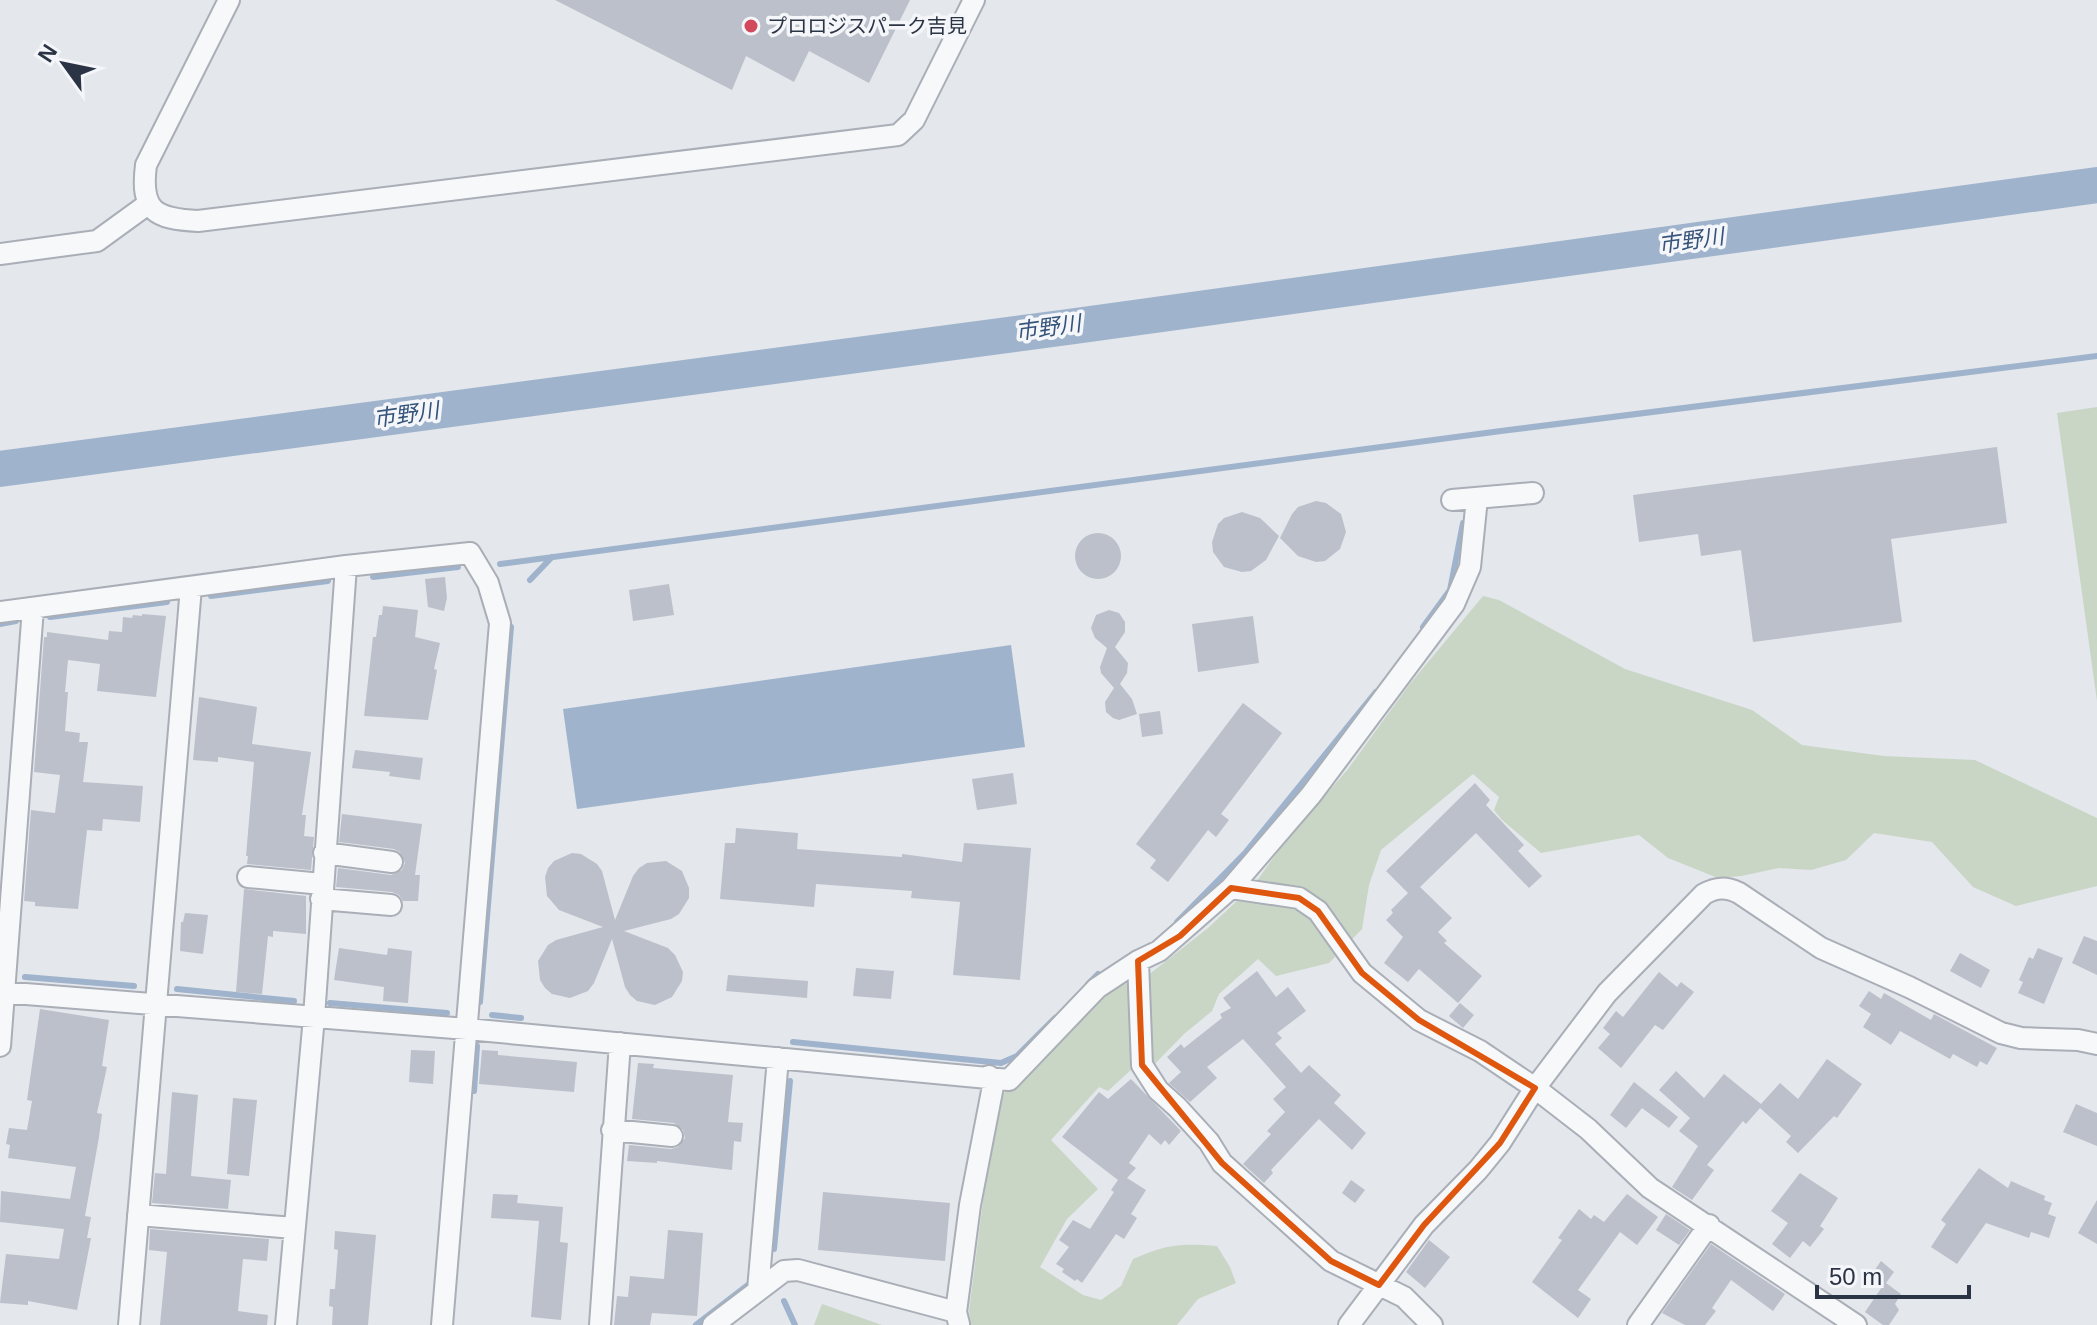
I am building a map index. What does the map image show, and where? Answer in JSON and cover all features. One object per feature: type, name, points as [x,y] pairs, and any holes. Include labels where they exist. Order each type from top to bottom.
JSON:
[{"type":"street","points":[[229,0],[146,165],[143,186],[148,204],[169,219],[198,221],[898,135],[914,120],[974,0]]},
{"type":"street","points":[[0,254],[97,241],[148,204]]},
{"type":"street","points":[[1452,500],[1533,493]]},
{"type":"street","points":[[2,992],[467,1029],[1009,1080],[1097,988],[1180,936],[1231,888],[1311,795],[1454,604],[1470,567],[1477,498]]},
{"type":"street","points":[[0,612],[346,566],[470,553],[488,583],[500,623],[442,1325]]},
{"type":"street","points":[[286,1325],[314,1017],[346,566]]},
{"type":"street","points":[[129,1325],[191,587]]},
{"type":"street","points":[[0,1046],[33,608]]},
{"type":"street","points":[[324,853],[392,862]]},
{"type":"street","points":[[248,877],[391,905]]},
{"type":"street","points":[[1231,888],[1299,898],[1318,911],[1362,973],[1419,1020],[1480,1051],[1535,1088],[1588,1129],[1650,1188],[1856,1325]]},
{"type":"street","points":[[1349,1325],[1424,1225],[1493,1152],[1535,1088],[1607,993],[1704,894],[1718,888],[1739,893],[1821,948],[1923,993],[2001,1033],[2021,1038],[2078,1040],[2097,1044]]},
{"type":"street","points":[[1138,961],[1142,1065],[1158,1090],[1209,1142],[1222,1163],[1331,1261],[1404,1297],[1432,1325]]},
{"type":"street","points":[[600,1325],[620,1043]]},
{"type":"street","points":[[758,1290],[778,1058]]},
{"type":"street","points":[[713,1325],[784,1271],[798,1270],[958,1318],[970,1205],[993,1086],[989,1076]]},
{"type":"street","points":[[612,1130],[672,1136]]},
{"type":"street","points":[[138,1215],[294,1228]]},
{"type":"street","points":[[1638,1325],[1709,1225]]},
{"type":"highlighted area","points":[[1231,888],[1299,898],[1318,911],[1362,973],[1419,1020],[1535,1088],[1500,1143],[1424,1225],[1379,1285],[1331,1261],[1222,1163],[1142,1065],[1138,961],[1180,936]]},
{"type":"green space","points":[[2097,407],[2097,701],[2057,413]]},
{"type":"green space","points":[[1483,596],[1499,600],[1625,669],[1752,710],[1802,745],[1884,756],[1975,760],[2097,818],[2097,886],[2016,906],[1973,887],[1932,842],[1874,833],[1846,860],[1811,870],[1779,868],[1718,878],[1668,858],[1639,835],[1541,853],[1501,819],[1494,810],[1499,797],[1473,774],[1381,850],[1369,885],[1362,929],[1329,963],[1276,976],[1258,959],[1219,994],[1212,1011],[1184,1034],[1143,1076],[1133,1068],[1108,1091],[1099,1087],[1051,1140],[1098,1189],[1067,1219],[1040,1267],[1083,1295],[1101,1300],[1121,1286],[1133,1259],[1174,1246],[1217,1246],[1236,1283],[1198,1299],[1177,1325],[971,1325],[969,1311],[993,1123],[1002,1095],[1060,1041],[1104,992],[1147,976],[1208,928],[1254,885],[1283,844],[1348,769],[1409,685]]},
{"type":"green space","points":[[822,1304],[882,1325],[814,1325]]},
{"type":"water","points":[[1011,645],[1025,747],[577,809],[563,709]]},
{"type":"building","name":"プロロジスパーク吉見","points":[[555,0],[910,0],[869,83],[809,51],[794,82],[746,56],[732,90]]},
{"type":"building","points":[[1997,447],[2007,523],[1891,539],[1902,622],[1753,642],[1741,550],[1701,556],[1698,534],[1639,542],[1633,495]]},
{"type":"building","points":[[1316,501],[1326,503],[1341,514],[1346,532],[1340,549],[1325,561],[1316,562],[1298,556],[1280,538],[1298,507]]},
{"type":"building","points":[[1242,512],[1260,518],[1279,536],[1266,560],[1251,571],[1242,572],[1224,567],[1213,552],[1212,542],[1218,524],[1224,518]]},
{"type":"building","points":[[1098,533],[1114,540],[1121,556],[1114,572],[1098,579],[1082,572],[1075,556],[1082,540]]},
{"type":"building","points":[[445,577],[447,598],[444,611],[428,607],[425,579]]},
{"type":"building","points":[[669,584],[674,615],[633,621],[629,590]]},
{"type":"building","points":[[383,606],[418,610],[415,637],[440,643],[428,720],[364,716],[373,637],[376,637]]},
{"type":"building","points":[[1109,610],[1119,613],[1125,622],[1125,632],[1115,647],[1128,663],[1127,673],[1120,684],[1132,699],[1137,714],[1119,720],[1106,712],[1105,702],[1114,688],[1101,673],[1107,648],[1095,638],[1091,628],[1096,615]]},
{"type":"building","points":[[142,614],[166,616],[156,697],[97,691],[100,664],[68,660],[65,692],[68,692],[65,731],[80,733],[79,742],[88,742],[83,782],[143,786],[140,822],[103,819],[102,831],[87,830],[78,909],[35,906],[35,902],[24,901],[31,810],[55,813],[60,775],[34,772],[44,637],[47,637],[47,632],[108,640],[109,631],[122,632],[123,617]]},
{"type":"building","points":[[1253,616],[1259,663],[1198,672],[1192,624]]},
{"type":"building","points":[[199,697],[257,707],[252,744],[311,752],[302,815],[306,815],[304,836],[314,837],[311,870],[247,864],[254,762],[218,757],[218,762],[193,760]]},
{"type":"building","points":[[1243,703],[1282,733],[1221,814],[1229,820],[1216,837],[1208,830],[1168,882],[1150,868],[1156,860],[1136,844]]},
{"type":"building","points":[[1160,711],[1163,734],[1142,737],[1139,714]]},
{"type":"building","points":[[355,750],[423,758],[420,780],[389,776],[390,772],[352,768]]},
{"type":"building","points":[[1013,773],[1017,804],[977,810],[972,779]]},
{"type":"building","points":[[1475,783],[1490,800],[1486,805],[1524,845],[1518,851],[1542,876],[1529,888],[1476,833],[1420,887],[1452,918],[1438,932],[1447,941],[1444,943],[1482,976],[1458,1003],[1419,969],[1408,982],[1384,963],[1403,937],[1386,920],[1393,913],[1391,910],[1408,893],[1386,871]]},
{"type":"building","points":[[342,814],[422,824],[415,875],[420,875],[418,901],[403,901],[392,892],[336,887],[338,868],[391,875],[402,870],[405,863],[400,852],[394,849],[339,842]]},
{"type":"building","points":[[736,828],[798,833],[797,849],[902,857],[902,854],[962,862],[964,843],[1031,848],[1020,980],[953,975],[960,902],[911,898],[912,891],[816,884],[814,907],[720,899],[725,843],[735,843]]},
{"type":"building","points":[[572,853],[581,854],[602,871],[615,920],[639,868],[647,863],[666,861],[682,871],[689,888],[689,898],[679,914],[671,919],[624,931],[668,948],[675,955],[683,972],[682,981],[672,997],[655,1005],[637,1001],[630,995],[612,939],[588,991],[570,998],[552,994],[545,988],[540,980],[538,961],[548,945],[603,927],[559,910],[547,896],[545,877],[548,868],[554,861]]},
{"type":"building","points":[[244,889],[306,896],[306,934],[273,931],[273,937],[268,936],[262,994],[236,992]]},
{"type":"building","points":[[185,913],[208,915],[203,954],[180,951],[181,922]]},
{"type":"building","points":[[2084,936],[2097,941],[2097,975],[2072,963]]},
{"type":"building","points":[[339,948],[387,955],[388,948],[412,951],[408,1003],[383,1001],[384,987],[334,980]]},
{"type":"building","points":[[2038,948],[2063,958],[2044,1004],[2018,993],[2023,982],[2019,980],[2029,957],[2033,959]]},
{"type":"building","points":[[1960,953],[1990,970],[1981,988],[1950,971]]},
{"type":"building","points":[[856,968],[894,971],[891,999],[853,996]]},
{"type":"building","points":[[1257,971],[1276,997],[1288,987],[1306,1011],[1277,1033],[1282,1038],[1275,1044],[1301,1073],[1309,1065],[1341,1095],[1334,1103],[1366,1133],[1352,1150],[1319,1119],[1271,1170],[1273,1173],[1264,1183],[1243,1164],[1271,1134],[1267,1131],[1285,1112],[1273,1099],[1286,1087],[1243,1039],[1207,1067],[1217,1078],[1190,1102],[1169,1083],[1181,1072],[1167,1057],[1181,1044],[1184,1048],[1222,1018],[1220,1014],[1231,1008],[1223,998]]},
{"type":"building","points":[[1659,972],[1677,987],[1681,982],[1694,992],[1663,1030],[1655,1025],[1621,1068],[1598,1048],[1610,1034],[1603,1028],[1616,1011],[1623,1017]]},
{"type":"building","points":[[728,975],[808,981],[807,998],[726,991]]},
{"type":"building","points":[[1869,991],[1881,999],[1884,993],[1931,1020],[1934,1014],[1997,1048],[1987,1065],[1980,1061],[1977,1067],[1953,1054],[1950,1059],[1900,1031],[1891,1045],[1863,1027],[1871,1014],[1859,1006]]},
{"type":"building","points":[[1460,1003],[1474,1015],[1463,1028],[1449,1016]]},
{"type":"building","points":[[40,1009],[109,1020],[102,1066],[107,1067],[97,1113],[102,1114],[85,1216],[91,1217],[87,1238],[91,1238],[77,1310],[28,1301],[28,1305],[0,1303],[6,1254],[59,1259],[64,1229],[0,1222],[1,1191],[70,1199],[76,1167],[8,1158],[10,1145],[6,1144],[9,1128],[27,1130],[32,1101],[27,1100]]},
{"type":"building","points":[[411,1050],[435,1051],[433,1084],[409,1082]]},
{"type":"building","points":[[482,1050],[498,1051],[498,1055],[577,1062],[574,1092],[479,1084]]},
{"type":"building","points":[[1827,1059],[1862,1084],[1837,1118],[1834,1116],[1798,1153],[1786,1142],[1791,1136],[1760,1108],[1746,1124],[1743,1121],[1707,1165],[1714,1170],[1692,1200],[1672,1187],[1698,1146],[1679,1131],[1690,1118],[1659,1090],[1676,1071],[1704,1098],[1724,1074],[1761,1104],[1780,1083],[1798,1099]]},
{"type":"building","points":[[638,1063],[654,1064],[653,1068],[733,1075],[728,1122],[743,1123],[741,1142],[734,1141],[732,1170],[657,1161],[627,1161],[629,1145],[671,1149],[678,1147],[685,1138],[683,1130],[674,1123],[632,1119]]},
{"type":"building","points":[[1131,1079],[1181,1131],[1169,1145],[1165,1140],[1161,1145],[1149,1134],[1129,1163],[1136,1168],[1127,1178],[1146,1190],[1131,1214],[1137,1218],[1124,1239],[1116,1234],[1082,1283],[1062,1272],[1064,1269],[1056,1264],[1069,1247],[1059,1240],[1073,1220],[1090,1229],[1114,1192],[1111,1190],[1118,1180],[1062,1137],[1099,1092],[1108,1099]]},
{"type":"building","points":[[1634,1082],[1678,1117],[1669,1128],[1642,1108],[1626,1128],[1610,1115]]},
{"type":"building","points":[[172,1092],[198,1095],[191,1176],[231,1180],[228,1209],[152,1203],[155,1173],[166,1174]]},
{"type":"building","points":[[233,1098],[257,1100],[249,1176],[227,1174]]},
{"type":"building","points":[[2076,1104],[2097,1113],[2097,1146],[2063,1132]]},
{"type":"building","points":[[1979,1168],[2008,1188],[2011,1181],[2045,1196],[2044,1200],[2052,1203],[2048,1214],[2056,1217],[2049,1238],[2031,1232],[2029,1238],[1986,1223],[1957,1264],[1931,1247],[1946,1224],[1941,1220]]},
{"type":"building","points":[[1800,1173],[1838,1198],[1820,1226],[1824,1229],[1810,1247],[1803,1241],[1790,1258],[1772,1244],[1788,1223],[1771,1211]]},
{"type":"building","points":[[1351,1180],[1365,1190],[1355,1203],[1342,1193]]},
{"type":"building","points":[[823,1192],[950,1203],[945,1261],[818,1250]]},
{"type":"building","points":[[493,1194],[518,1195],[517,1203],[563,1207],[560,1242],[568,1243],[561,1320],[531,1317],[539,1221],[491,1218]]},
{"type":"building","points":[[1627,1194],[1658,1217],[1637,1245],[1620,1232],[1578,1290],[1591,1299],[1578,1318],[1532,1282],[1562,1240],[1558,1238],[1579,1209],[1591,1219],[1594,1215],[1604,1222]]},
{"type":"building","points":[[2097,1200],[2097,1244],[2078,1233]]},
{"type":"building","points":[[1666,1214],[1690,1230],[1679,1245],[1656,1230]]},
{"type":"building","points":[[150,1229],[269,1239],[267,1261],[243,1259],[238,1311],[268,1315],[267,1325],[160,1325],[167,1252],[149,1250]]},
{"type":"building","points":[[668,1230],[703,1233],[697,1316],[652,1313],[650,1325],[614,1325],[617,1296],[628,1297],[630,1276],[664,1279]]},
{"type":"building","points":[[335,1231],[376,1235],[368,1325],[332,1325],[330,1289],[335,1289],[338,1250],[334,1249]]},
{"type":"building","points":[[1429,1240],[1450,1257],[1425,1288],[1406,1272]]},
{"type":"building","points":[[1711,1244],[1785,1294],[1773,1311],[1731,1280],[1712,1308],[1716,1311],[1705,1325],[1685,1325],[1662,1313]]},
{"type":"building","points":[[1881,1261],[1894,1272],[1886,1283],[1901,1294],[1895,1304],[1899,1310],[1889,1325],[1883,1325],[1865,1312],[1884,1284],[1872,1274]]},
{"type":"waterway","name":"市野川","points":[[0,469],[1068,327],[2097,185]]},
{"type":"waterway","points":[[500,564],[1501,431],[2097,356]]},
{"type":"waterway","points":[[1423,627],[1450,590],[1463,523]]},
{"type":"waterway","points":[[530,580],[552,557]]},
{"type":"waterway","points":[[373,577],[458,567]]},
{"type":"waterway","points":[[211,596],[328,581]]},
{"type":"waterway","points":[[50,617],[167,602]]},
{"type":"waterway","points":[[0,624],[16,621]]},
{"type":"waterway","points":[[480,1002],[511,627]]},
{"type":"waterway","points":[[1177,922],[1246,852],[1376,692]]},
{"type":"waterway","points":[[1088,984],[1098,974]]},
{"type":"waterway","points":[[25,977],[134,986]]},
{"type":"waterway","points":[[177,989],[294,1001]]},
{"type":"waterway","points":[[330,1003],[447,1013]]},
{"type":"waterway","points":[[492,1015],[521,1018]]},
{"type":"waterway","points":[[793,1042],[1001,1063],[1017,1056],[1055,1018]]},
{"type":"waterway","points":[[474,1091],[477,1046]]},
{"type":"waterway","points":[[774,1249],[790,1081]]},
{"type":"waterway","points":[[696,1325],[748,1285]]},
{"type":"waterway","points":[[784,1301],[795,1325]]},
{"type":"place","name":"プロロジスパーク吉見","points":[[751,26]]}]
